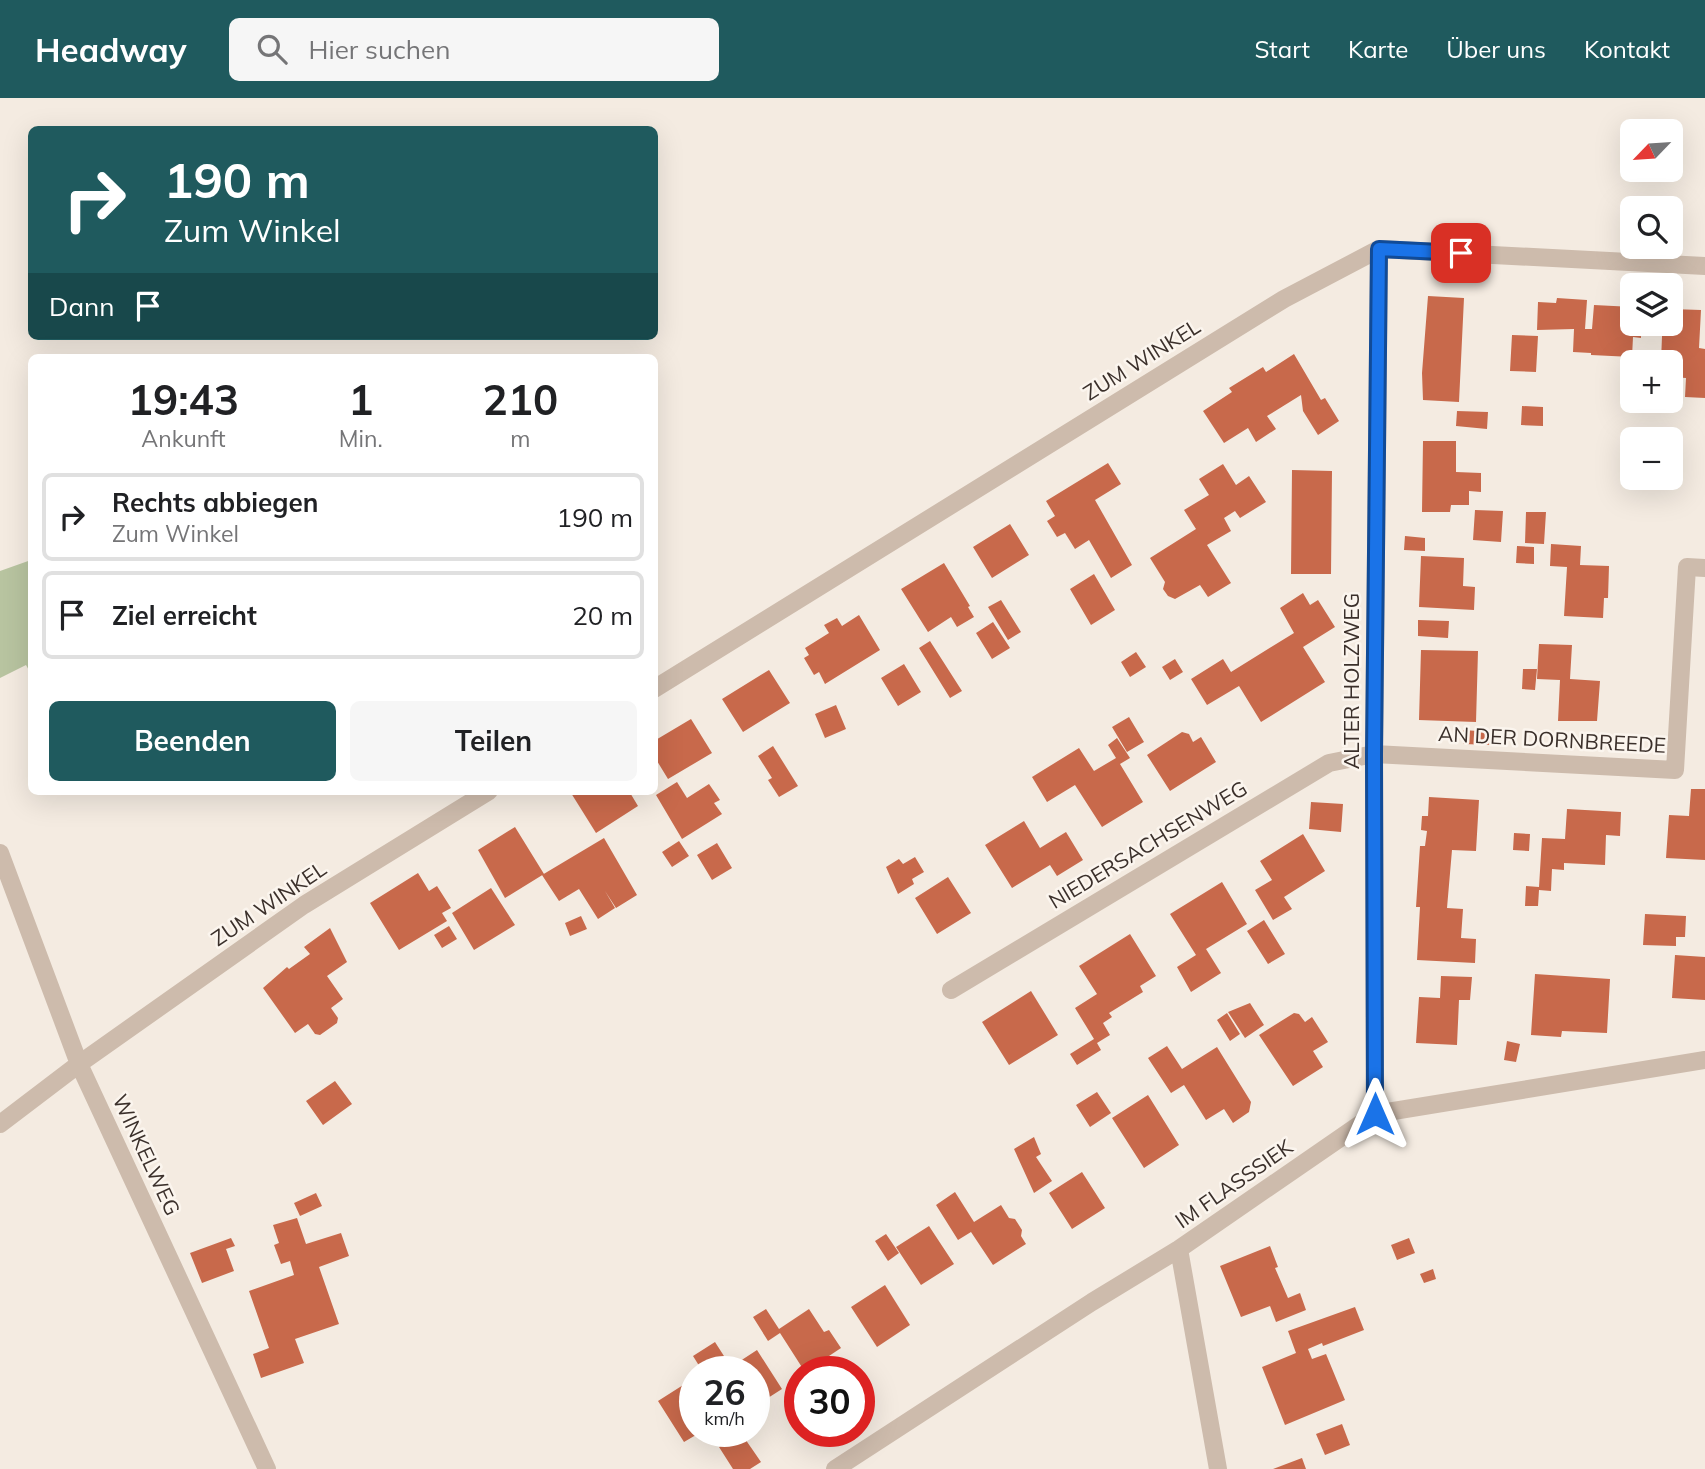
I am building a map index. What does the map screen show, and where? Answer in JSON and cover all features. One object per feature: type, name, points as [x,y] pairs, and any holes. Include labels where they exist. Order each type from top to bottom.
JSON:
[{"type":"street","points":[[1379,249],[1705,266]]},
{"type":"street","name":"ZUM WINKEL","points":[[658,687],[1284,299],[1379,249]]},
{"type":"street","name":"ALTER HOLZWEG","points":[[1375,1114],[1374,754],[1379,249]]},
{"type":"street","name":"AN DER DORNBREEDE","points":[[1374,754],[1675,770],[1687,567],[1705,568]]},
{"type":"street","name":"NIEDERSACHSENWEG","points":[[951,990],[1329,762],[1374,754]]},
{"type":"street","name":"ZUM WINKEL","points":[[0,1124],[79,1064],[304,905],[483,795]]},
{"type":"street","name":"WINKELWEG","points":[[0,853],[79,1064],[267,1469]]},
{"type":"street","name":"IM FLASSSIEK","points":[[835,1469],[1092,1302],[1179,1250],[1375,1114],[1705,1060]]},
{"type":"street","points":[[1179,1250],[1218,1469]]},
{"type":"green space","points":[[28,561],[28,669],[26,665],[0,678],[0,571]]},
{"type":"building","points":[[1428,296],[1464,298],[1459,402],[1423,400],[1422,373]]},
{"type":"building","points":[[1557,298],[1587,300],[1585,329],[1592,329],[1594,305],[1620,306],[1620,336],[1641,336],[1641,338],[1633,337],[1632,350],[1620,350],[1620,356],[1573,352],[1574,329],[1537,330],[1538,302],[1556,303]]},
{"type":"building","points":[[1683,309],[1701,310],[1699,348],[1705,349],[1705,398],[1685,397],[1683,350],[1661,350],[1662,336],[1683,336]]},
{"type":"building","points":[[1512,335],[1538,336],[1536,372],[1510,371]]},
{"type":"building","points":[[1294,354],[1321,400],[1325,398],[1339,421],[1318,435],[1303,411],[1301,395],[1267,416],[1276,429],[1256,442],[1248,428],[1224,443],[1203,411],[1232,392],[1229,388],[1263,367],[1266,372]]},
{"type":"building","points":[[1522,406],[1543,407],[1543,426],[1521,425]]},
{"type":"building","points":[[1457,411],[1488,412],[1487,429],[1456,426]]},
{"type":"building","points":[[1423,441],[1456,441],[1456,472],[1481,473],[1481,492],[1469,491],[1469,505],[1451,505],[1450,512],[1422,512]]},
{"type":"building","points":[[1108,463],[1121,484],[1095,500],[1132,565],[1111,578],[1089,540],[1075,549],[1065,533],[1057,537],[1047,521],[1055,516],[1046,501]]},
{"type":"building","points":[[1223,464],[1236,485],[1249,476],[1266,502],[1240,518],[1235,511],[1224,518],[1231,531],[1207,545],[1231,583],[1208,597],[1200,585],[1175,599],[1168,596],[1163,589],[1165,582],[1150,558],[1196,529],[1184,510],[1209,495],[1199,479]]},
{"type":"building","points":[[1292,470],[1332,471],[1331,574],[1291,574]]},
{"type":"building","points":[[1475,510],[1503,511],[1501,542],[1473,540]]},
{"type":"building","points":[[1526,512],[1546,512],[1544,544],[1525,543]]},
{"type":"building","points":[[1010,524],[1029,555],[992,578],[973,547]]},
{"type":"building","points":[[1405,536],[1425,538],[1425,551],[1404,550]]},
{"type":"building","points":[[1551,544],[1581,546],[1580,565],[1609,566],[1608,598],[1604,598],[1603,618],[1564,616],[1567,567],[1550,566]]},
{"type":"building","points":[[1517,546],[1534,547],[1534,564],[1516,563]]},
{"type":"building","points":[[1421,556],[1464,558],[1463,586],[1475,587],[1474,610],[1419,607]]},
{"type":"building","points":[[944,563],[974,617],[957,627],[951,617],[928,632],[901,589]]},
{"type":"building","points":[[1094,574],[1115,610],[1091,625],[1070,589]]},
{"type":"building","points":[[1303,593],[1310,605],[1318,600],[1335,627],[1303,647],[1325,682],[1261,722],[1239,686],[1207,705],[1191,679],[1223,659],[1231,672],[1294,633],[1280,608]]},
{"type":"building","points":[[1001,600],[1021,632],[1008,640],[988,607]]},
{"type":"building","points":[[859,615],[880,650],[825,684],[819,672],[814,675],[804,658],[809,655],[805,648],[829,633],[824,625],[837,618],[842,626]]},
{"type":"building","points":[[1418,620],[1449,621],[1448,638],[1418,636]]},
{"type":"building","points":[[993,622],[1010,648],[992,659],[976,633]]},
{"type":"building","points":[[930,641],[962,691],[950,698],[919,648]]},
{"type":"building","points":[[1539,644],[1572,645],[1570,679],[1600,681],[1597,721],[1558,721],[1560,680],[1537,679]]},
{"type":"building","points":[[1421,650],[1478,651],[1476,722],[1419,720]]},
{"type":"building","points":[[1136,652],[1146,667],[1130,677],[1121,662]]},
{"type":"building","points":[[1175,659],[1183,672],[1170,680],[1162,667]]},
{"type":"building","points":[[904,664],[921,692],[898,706],[881,678]]},
{"type":"building","points":[[1523,669],[1537,669],[1535,690],[1522,689]]},
{"type":"building","points":[[769,670],[790,703],[743,732],[722,699]]},
{"type":"building","points":[[836,705],[846,729],[825,738],[815,714]]},
{"type":"building","points":[[1129,717],[1144,742],[1127,752],[1112,727]]},
{"type":"building","points":[[691,719],[712,753],[668,779],[658,763],[658,739]]},
{"type":"building","points":[[1463,730],[1493,732],[1493,745],[1463,744]]},
{"type":"building","points":[[1182,732],[1189,734],[1193,742],[1201,737],[1216,762],[1170,791],[1147,755]]},
{"type":"building","points":[[1117,738],[1130,758],[1120,764],[1143,802],[1102,827],[1075,785],[1047,802],[1032,777],[1079,748],[1094,771],[1116,758],[1108,745]]},
{"type":"building","points":[[773,746],[798,786],[779,797],[768,780],[772,778],[758,756]]},
{"type":"building","points":[[677,782],[687,798],[709,784],[720,800],[714,803],[722,814],[682,839],[656,795]]},
{"type":"building","points":[[1691,789],[1705,789],[1705,860],[1666,858],[1669,815],[1689,816]]},
{"type":"building","points":[[572,795],[631,795],[638,806],[596,833]]},
{"type":"building","points":[[1429,797],[1479,800],[1476,851],[1452,850],[1447,908],[1463,909],[1461,938],[1476,939],[1475,963],[1417,960],[1420,907],[1416,907],[1420,846],[1425,846],[1427,831],[1421,830],[1422,816],[1428,816]]},
{"type":"building","points":[[1311,802],[1343,804],[1341,832],[1309,829]]},
{"type":"building","points":[[1567,809],[1621,812],[1620,836],[1606,835],[1605,865],[1564,863],[1564,870],[1552,869],[1551,891],[1539,890],[1538,906],[1525,906],[1526,886],[1539,887],[1542,838],[1565,839]]},
{"type":"building","points":[[1024,821],[1040,848],[1066,832],[1083,860],[1057,876],[1050,865],[1012,888],[985,845]]},
{"type":"building","points":[[515,827],[544,874],[505,898],[478,850]]},
{"type":"building","points":[[1514,833],[1530,834],[1529,851],[1513,850]]},
{"type":"building","points":[[1303,834],[1325,871],[1284,897],[1292,909],[1273,920],[1255,890],[1272,880],[1260,861]]},
{"type":"building","points":[[604,838],[637,895],[616,908],[605,891],[615,908],[598,919],[579,889],[559,901],[542,875]]},
{"type":"building","points":[[679,841],[689,856],[672,867],[662,852]]},
{"type":"building","points":[[717,843],[732,868],[712,880],[697,855]]},
{"type":"building","points":[[915,857],[924,872],[912,879],[914,884],[898,894],[886,867],[899,859],[903,864]]},
{"type":"building","points":[[418,873],[429,891],[437,886],[451,908],[442,913],[447,921],[399,950],[370,903]]},
{"type":"building","points":[[948,877],[971,913],[937,934],[915,898]]},
{"type":"building","points":[[1222,882],[1247,924],[1206,949],[1221,973],[1191,992],[1177,967],[1196,955],[1170,914]]},
{"type":"building","points":[[491,888],[515,925],[474,950],[452,913]]},
{"type":"building","points":[[1645,914],[1686,916],[1685,937],[1676,937],[1676,946],[1643,945]]},
{"type":"building","points":[[581,916],[587,929],[570,936],[565,923]]},
{"type":"building","points":[[1264,920],[1285,954],[1268,964],[1247,931]]},
{"type":"building","points":[[449,926],[457,939],[442,948],[434,935]]},
{"type":"building","points":[[330,928],[347,962],[327,976],[343,999],[331,1008],[338,1018],[337,1023],[320,1035],[315,1034],[308,1024],[295,1033],[263,988],[287,967],[289,969],[310,954],[304,947]]},
{"type":"building","points":[[1130,934],[1156,976],[1140,986],[1143,992],[1109,1013],[1112,1017],[1103,1023],[1110,1035],[1097,1043],[1101,1050],[1077,1065],[1070,1054],[1094,1039],[1075,1008],[1097,994],[1079,966]]},
{"type":"building","points":[[1675,955],[1705,957],[1705,1000],[1672,998]]},
{"type":"building","points":[[1535,974],[1610,979],[1607,1033],[1562,1031],[1561,1037],[1531,1035]]},
{"type":"building","points":[[1441,976],[1472,977],[1470,1000],[1459,1000],[1457,1045],[1416,1043],[1419,997],[1440,998]]},
{"type":"building","points":[[1031,991],[1058,1035],[1009,1065],[982,1022]]},
{"type":"building","points":[[1250,1003],[1264,1025],[1245,1038],[1228,1012]]},
{"type":"building","points":[[1227,1013],[1240,1034],[1230,1041],[1217,1020]]},
{"type":"building","points":[[1294,1013],[1299,1014],[1305,1022],[1312,1017],[1328,1042],[1313,1051],[1323,1067],[1293,1086],[1259,1035]]},
{"type":"building","points":[[1507,1041],[1520,1044],[1516,1062],[1504,1060]]},
{"type":"building","points":[[1167,1046],[1182,1069],[1217,1047],[1251,1102],[1249,1112],[1233,1123],[1224,1109],[1206,1120],[1184,1085],[1171,1093],[1148,1058]]},
{"type":"building","points":[[335,1081],[352,1104],[323,1125],[306,1101]]},
{"type":"building","points":[[1097,1092],[1111,1113],[1090,1127],[1076,1105]]},
{"type":"building","points":[[1148,1095],[1179,1145],[1144,1168],[1112,1118]]},
{"type":"building","points":[[1034,1137],[1041,1154],[1036,1157],[1052,1181],[1034,1193],[1014,1149]]},
{"type":"building","points":[[1082,1172],[1105,1208],[1072,1229],[1049,1193]]},
{"type":"building","points":[[955,1192],[974,1222],[1001,1205],[1009,1218],[1015,1219],[1026,1244],[993,1265],[971,1232],[958,1240],[936,1205]]},
{"type":"building","points":[[316,1193],[322,1206],[300,1216],[294,1203]]},
{"type":"building","points":[[297,1218],[306,1244],[341,1233],[349,1256],[319,1267],[339,1324],[295,1339],[304,1363],[261,1378],[253,1354],[269,1348],[249,1291],[294,1275],[290,1261],[281,1264],[274,1245],[279,1243],[273,1225]]},
{"type":"building","points":[[929,1226],[954,1264],[921,1285],[896,1247]]},
{"type":"building","points":[[886,1234],[899,1253],[888,1261],[875,1241]]},
{"type":"building","points":[[231,1238],[235,1246],[226,1249],[234,1271],[202,1283],[190,1253]]},
{"type":"building","points":[[1409,1238],[1415,1253],[1397,1260],[1391,1245]]},
{"type":"building","points":[[1270,1246],[1278,1267],[1275,1268],[1288,1298],[1300,1293],[1306,1310],[1276,1322],[1270,1306],[1241,1317],[1220,1266]]},
{"type":"building","points":[[1433,1269],[1436,1279],[1424,1283],[1420,1274]]},
{"type":"building","points":[[885,1285],[910,1325],[877,1347],[851,1307]]},
{"type":"building","points":[[1355,1307],[1364,1330],[1308,1349],[1312,1359],[1326,1354],[1345,1400],[1285,1425],[1262,1367],[1296,1353],[1288,1331]]},
{"type":"building","points":[[766,1309],[779,1329],[809,1309],[824,1332],[829,1330],[841,1348],[829,1356],[795,1356],[780,1333],[768,1341],[753,1317]]},
{"type":"building","points":[[715,1342],[724,1356],[693,1356]]},
{"type":"building","points":[[757,1350],[761,1356],[748,1356]]},
{"type":"building","points":[[770,1370],[782,1389],[770,1397]]},
{"type":"building","points":[[679,1388],[679,1434],[658,1401]]},
{"type":"building","points":[[1342,1424],[1350,1445],[1325,1455],[1316,1434]]},
{"type":"building","points":[[719,1447],[751,1447],[761,1462],[750,1469],[733,1469]]},
{"type":"building","points":[[1302,1458],[1306,1469],[1273,1469]]},
{"type":"route","points":[[1375,1114],[1374,754],[1379,249],[1461,253]]}]
